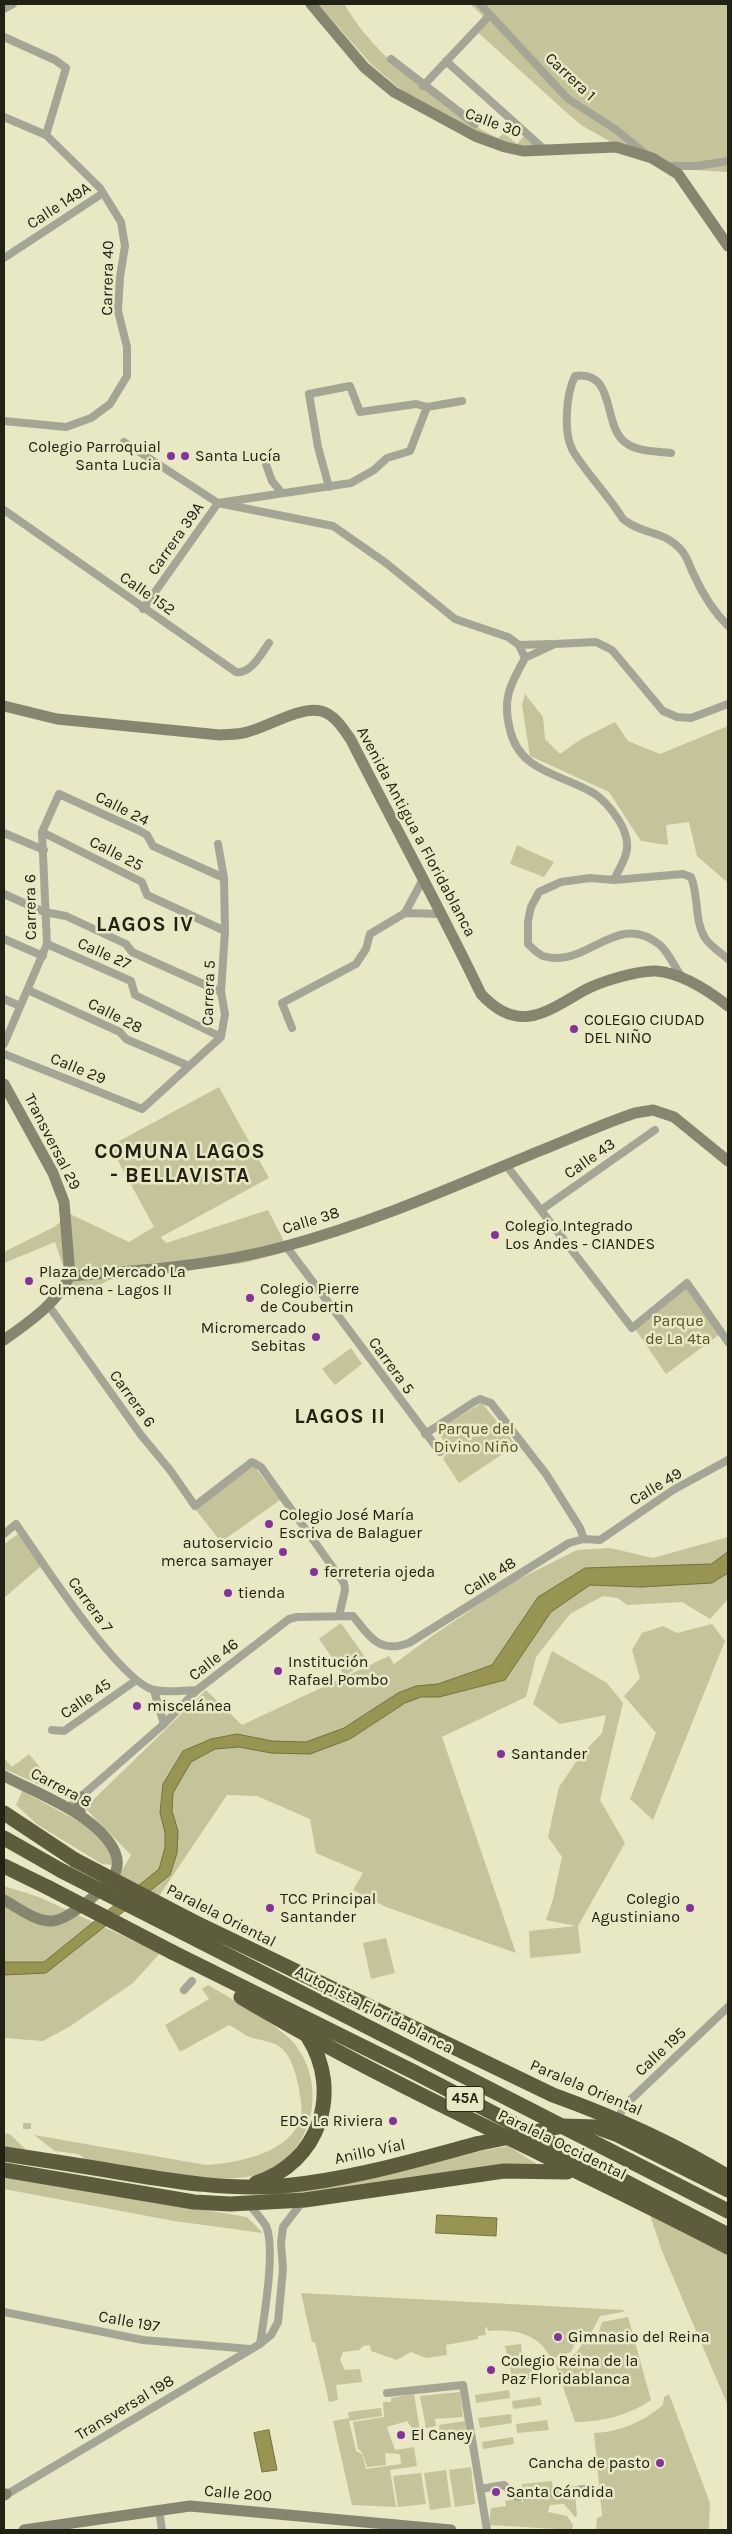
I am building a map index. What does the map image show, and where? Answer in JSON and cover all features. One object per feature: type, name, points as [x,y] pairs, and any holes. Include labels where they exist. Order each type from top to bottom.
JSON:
[{"type":"highway","name":"Paralela Oriental","points":[[4,1813],[75,1860],[188,1927],[293,1971],[553,2095],[618,2120],[688,2152],[728,2177]]},
{"type":"highway","name":"Autopista Floridablanca","points":[[4,1838],[62,1871],[188,1927],[224,1953],[728,2211]]},
{"type":"highway","name":"45A","points":[[4,1866],[200,1967],[414,2072],[728,2234]]},
{"type":"highway","points":[[224,1953],[293,1971]]},
{"type":"highway","name":"Paralela Occidental","points":[[200,1967],[240,1997],[308,2037],[408,2090],[654,2208],[728,2247]]},
{"type":"highway","points":[[236,2186],[268,2179],[286,2168],[301,2154],[315,2134],[323,2109],[325,2084],[319,2059],[308,2037]]},
{"type":"highway","name":"Anillo Víal","points":[[4,2154],[180,2182],[236,2186],[282,2186],[328,2179],[418,2160],[476,2144],[562,2126],[596,2127],[610,2131],[728,2190]]},
{"type":"highway","name":"45A","points":[[4,2170],[194,2202],[249,2204],[305,2200],[504,2171],[544,2170],[586,2176]]},
{"type":"street","points":[[4,9],[13,4]]},
{"type":"street","name":"Calle 30","points":[[310,4],[364,67],[394,92],[475,136],[505,148],[523,151],[616,147],[652,158],[678,174],[728,246]]},
{"type":"street","name":"Carrera 1","points":[[480,4],[568,99],[615,129],[652,158]]},
{"type":"street","points":[[423,86],[490,15]]},
{"type":"street","points":[[4,37],[55,60],[66,68],[46,134]]},
{"type":"street","points":[[391,59],[423,86],[475,124]]},
{"type":"street","points":[[446,61],[546,151]]},
{"type":"street","name":"Carrera 40","points":[[4,118],[46,134],[103,193],[121,222],[125,246],[120,277],[118,311],[127,347],[127,376],[110,404],[91,418],[66,427],[4,421]]},
{"type":"street","points":[[664,166],[697,166],[728,161]]},
{"type":"street","name":"Calle 149A","points":[[4,258],[103,193]]},
{"type":"street","points":[[671,452],[638,449],[624,443],[615,431],[606,392],[590,378],[575,376],[569,389],[568,408],[568,427],[572,450],[623,519],[634,528],[661,535],[672,541],[683,552],[704,596],[715,613],[728,626]]},
{"type":"street","points":[[329,487],[318,447],[309,394],[350,386],[360,412],[416,404],[427,407],[462,401]]},
{"type":"street","name":"Carrera 39A","points":[[143,609],[218,503],[351,483],[374,470],[386,458],[407,454],[427,407]]},
{"type":"street","points":[[124,442],[218,503],[333,526],[386,563],[455,618],[508,637],[519,645],[525,658]]},
{"type":"street","points":[[263,456],[272,481],[282,493]]},
{"type":"street","name":"Calle 152","points":[[4,510],[143,609],[236,672],[242,673],[248,670],[270,643]]},
{"type":"street","points":[[519,645],[596,642],[604,644],[612,650],[663,711],[677,717],[691,718],[728,704]]},
{"type":"street","points":[[555,644],[525,658],[510,685],[505,710],[512,738],[521,754],[542,771],[595,794],[612,810],[620,823],[627,844],[627,850],[614,880]]},
{"type":"street","name":"Avenida Antigua a Floridablanca","points":[[4,706],[57,719],[220,735],[246,733],[305,711],[320,710],[336,720],[351,740],[422,881],[442,914],[481,994],[500,1011],[514,1016],[548,1013],[583,991],[610,979],[656,971],[682,978],[714,994],[728,1006]]},
{"type":"street","name":"Carrera 6","points":[[4,1044],[48,944],[44,912],[44,850],[42,832],[58,794]]},
{"type":"street","name":"Calle 24","points":[[58,794],[140,831],[146,835],[153,846],[224,878]]},
{"type":"street","name":"Calle 25","points":[[42,832],[142,882],[147,896],[225,931]]},
{"type":"street","points":[[4,833],[44,850]]},
{"type":"street","name":"Carrera 5","points":[[142,1109],[221,1037],[224,1014],[222,992],[225,931],[224,878],[218,844]]},
{"type":"street","points":[[682,978],[661,946],[646,937],[632,934],[619,934],[601,941],[580,955],[561,958],[542,956],[528,944],[529,914],[539,892],[561,882],[575,879],[614,880],[684,874],[691,877],[695,887],[699,921],[705,938],[728,959]]},
{"type":"street","points":[[405,914],[422,881]]},
{"type":"street","points":[[4,894],[44,912],[66,916],[126,944],[132,952],[222,992]]},
{"type":"street","points":[[292,1028],[282,1003],[356,964],[366,949],[370,934],[405,914],[442,914]]},
{"type":"street","points":[[4,939],[43,956]]},
{"type":"street","name":"Calle 27","points":[[48,944],[131,981],[135,995],[221,1037]]},
{"type":"street","name":"Calle 28","points":[[28,990],[120,1032],[126,1039],[189,1066]]},
{"type":"street","points":[[4,999],[20,1006]]},
{"type":"street","name":"Calle 29","points":[[4,1054],[142,1109]]},
{"type":"street","name":"Transversal 29","points":[[4,1084],[53,1173],[64,1202],[70,1276]]},
{"type":"street","name":"Calle 38","points":[[70,1276],[176,1265],[247,1255],[286,1246],[348,1227],[635,1113],[654,1110],[682,1121],[728,1161]]},
{"type":"street","name":"Calle 43","points":[[541,1210],[655,1130]]},
{"type":"street","points":[[506,1165],[632,1328],[687,1283],[728,1342]]},
{"type":"street","name":"Carrera 5","points":[[286,1246],[440,1452]]},
{"type":"street","points":[[4,1340],[49,1306],[62,1291],[70,1276]]},
{"type":"street","name":"Carrera 6","points":[[49,1306],[141,1435],[170,1470],[195,1506],[252,1462],[261,1467],[344,1583],[345,1590],[339,1616]]},
{"type":"street","points":[[425,1434],[480,1399],[492,1403],[508,1422],[580,1528],[584,1539]]},
{"type":"street","name":"Calle 49","points":[[600,1540],[673,1490],[728,1460]]},
{"type":"street","name":"Carrera 7","points":[[4,1534],[16,1524],[103,1646],[135,1681],[154,1690],[197,1690]]},
{"type":"street","name":"Calle 48","points":[[398,1647],[409,1643],[569,1544],[584,1539],[600,1540]]},
{"type":"street","name":"Calle 46","points":[[68,1808],[164,1724],[197,1690],[289,1620],[297,1617],[353,1616],[376,1642],[381,1645],[398,1647]]},
{"type":"street","name":"Calle 45","points":[[52,1730],[64,1731],[135,1681]]},
{"type":"street","points":[[154,1690],[164,1724]]},
{"type":"street","name":"Carrera 8","points":[[4,1776],[81,1816],[106,1838],[115,1852],[117,1869],[109,1881],[64,1919],[40,1919],[4,1900]]},
{"type":"street","points":[[81,1797],[79,1807],[81,1816]]},
{"type":"street","points":[[184,1990],[192,1981]]},
{"type":"street","name":"Calle 195","points":[[618,2120],[623,2107],[728,2007]]},
{"type":"street","name":"Transversal 198","points":[[4,2495],[260,2344],[271,2335],[278,2322],[283,2269],[281,2243],[283,2228],[305,2200]]},
{"type":"street","points":[[249,2204],[266,2226],[269,2239],[268,2288],[260,2344]]},
{"type":"street","name":"Calle 197","points":[[4,2312],[143,2340],[250,2349]]},
{"type":"street","points":[[387,2393],[464,2385],[487,2530]]},
{"type":"street","points":[[480,2489],[504,2486],[517,2497],[585,2489]]},
{"type":"street","name":"Calle 200","points":[[24,2530],[190,2506],[451,2530]]},
{"type":"street","points":[[159,2509],[162,2530]]},
{"type":"green space","points":[[318,4],[344,4],[358,25],[389,59],[424,89],[482,130],[498,138],[504,133],[517,144],[525,135],[542,149],[524,149],[489,138],[404,92],[371,64]]},
{"type":"green space","points":[[470,4],[728,4],[728,172],[692,170],[663,163],[618,146],[581,125],[473,28],[484,17]]},
{"type":"green space","points":[[525,694],[543,717],[545,739],[560,754],[581,739],[615,722],[628,741],[660,754],[728,726],[728,883],[697,856],[689,822],[666,825],[668,845],[641,841],[609,792],[530,756],[522,705]]},
{"type":"green space","points":[[517,845],[554,862],[544,877],[510,864]]},
{"type":"green space","points":[[219,1087],[269,1178],[161,1237],[166,1243],[268,1210],[289,1251],[244,1263],[109,1280],[74,1299],[55,1242],[4,1263],[4,1252],[54,1227],[70,1214],[129,1242],[154,1227],[110,1146]]},
{"type":"green space","name":"Parque de La 4ta","points":[[686,1288],[720,1334],[666,1374],[635,1329]]},
{"type":"green space","points":[[351,1348],[362,1364],[335,1385],[322,1369]]},
{"type":"green space","name":"Parque del Divino Niño","points":[[482,1403],[516,1445],[459,1483],[443,1459],[449,1449],[437,1430]]},
{"type":"green space","points":[[254,1466],[280,1500],[221,1542],[196,1510],[225,1483]]},
{"type":"green space","points":[[18,1534],[41,1566],[4,1598],[4,1544]]},
{"type":"green space","points":[[728,1537],[728,1599],[710,1619],[682,1602],[627,1605],[618,1598],[603,1596],[570,1614],[536,1657],[526,1697],[442,1737],[516,1953],[386,1907],[353,1890],[363,1873],[316,1853],[310,1819],[257,1796],[227,1795],[151,1908],[112,1888],[131,1855],[85,1808],[206,1690],[242,1725],[389,1656],[394,1664],[511,1583],[577,1550],[610,1548],[653,1558]]},
{"type":"green space","points":[[341,1623],[367,1660],[345,1676],[319,1639]]},
{"type":"green space","points":[[712,1624],[725,1641],[653,1820],[630,1799],[656,1733],[624,1696],[640,1678],[632,1650],[642,1633],[663,1626],[677,1633]]},
{"type":"green space","points":[[552,1651],[607,1683],[623,1703],[600,1800],[625,1843],[578,1926],[581,1953],[530,1958],[529,1931],[576,1926],[546,1920],[553,1899],[562,1857],[548,1837],[559,1787],[580,1756],[602,1733],[606,1715],[560,1724],[533,1704]]},
{"type":"green space","points":[[29,1754],[63,1795],[4,1769],[4,1758],[12,1767]]},
{"type":"green space","points":[[22,1791],[91,1828],[109,1849],[113,1865],[102,1864],[38,1825],[16,1805]]},
{"type":"green space","points":[[4,1886],[39,1897],[160,1953],[133,1983],[69,2027],[43,2041],[4,2038]]},
{"type":"green space","points":[[386,1938],[395,1973],[371,1979],[363,1943]]},
{"type":"green space","points":[[208,1985],[276,2027],[293,2042],[305,2060],[311,2080],[313,2100],[309,2121],[301,2139],[289,2155],[273,2168],[252,2176],[233,2178],[205,2177],[93,2164],[78,2154],[55,2151],[34,2135],[206,2165],[233,2162],[262,2154],[287,2139],[296,2129],[301,2116],[302,2106],[294,2070],[282,2048],[245,2035],[229,2025],[180,2052],[165,2025],[209,1999],[202,1989]]},
{"type":"green space","points":[[4,2133],[11,2135],[29,2153],[4,2149]]},
{"type":"green space","points":[[508,2146],[537,2164],[272,2198],[270,2192]]},
{"type":"green space","points":[[4,2176],[247,2217],[263,2233],[174,2221],[4,2189]]},
{"type":"green space","points":[[650,2215],[728,2255],[728,2406],[662,2251]]},
{"type":"green space","points":[[301,2293],[624,2310],[623,2312],[600,2316],[589,2337],[579,2336],[571,2352],[556,2357],[552,2362],[542,2345],[534,2339],[508,2331],[488,2331],[487,2327],[485,2328],[486,2335],[478,2336],[478,2339],[446,2345],[447,2355],[426,2358],[411,2352],[397,2360],[371,2351],[370,2345],[363,2346],[359,2350],[343,2352],[340,2360],[345,2370],[360,2369],[362,2382],[336,2385],[338,2400],[329,2402],[315,2342],[312,2342]]},
{"type":"green space","points":[[628,2317],[651,2400],[634,2410],[615,2417],[575,2422],[556,2366],[576,2353],[583,2343],[596,2340],[602,2322]]},
{"type":"green space","points":[[521,2344],[522,2357],[538,2366],[536,2375],[526,2381],[517,2382],[516,2377],[512,2377],[505,2346]]},
{"type":"green space","points":[[509,2390],[510,2398],[476,2403],[475,2395]]},
{"type":"green space","points":[[460,2392],[463,2417],[435,2419],[436,2426],[426,2428],[420,2396]]},
{"type":"green space","points":[[414,2394],[420,2430],[414,2431],[407,2421],[387,2427],[395,2450],[414,2447],[417,2466],[390,2470],[396,2507],[352,2505],[333,2421],[349,2418],[348,2412],[381,2408],[382,2416],[349,2421],[356,2451],[362,2454],[366,2469],[401,2464],[400,2454],[385,2453],[386,2465],[367,2467],[362,2452],[358,2449],[353,2422],[384,2417],[383,2402],[391,2402],[391,2398]]},
{"type":"green space","points":[[669,2394],[710,2503],[709,2530],[596,2530],[597,2518],[602,2516],[594,2433],[622,2428],[640,2421],[663,2405],[664,2397]]},
{"type":"green space","points":[[540,2397],[542,2405],[513,2409],[512,2401]]},
{"type":"green space","points":[[511,2414],[512,2423],[480,2428],[478,2418]]},
{"type":"green space","points":[[547,2420],[549,2430],[517,2433],[516,2424]]},
{"type":"green space","points":[[465,2421],[466,2433],[440,2437],[439,2425]]},
{"type":"green space","points":[[513,2437],[514,2444],[483,2449],[482,2442]]},
{"type":"green space","points":[[471,2467],[475,2504],[455,2507],[449,2470]]},
{"type":"green space","points":[[446,2470],[451,2507],[430,2510],[424,2473]]},
{"type":"green space","points":[[421,2473],[426,2504],[398,2507],[393,2476]]},
{"type":"green space","points":[[552,2481],[553,2489],[523,2492],[522,2484]]},
{"type":"green space","points":[[575,2492],[577,2516],[575,2517],[564,2504],[550,2505],[548,2512],[567,2516],[573,2525],[572,2530],[489,2525],[491,2508],[506,2506],[505,2501],[516,2499],[523,2502],[524,2498]]},
{"type":"shaded area","points":[[728,1552],[728,1573],[712,1583],[641,1587],[590,1585],[551,1612],[505,1680],[439,1697],[421,1697],[405,1703],[350,1739],[310,1754],[271,1753],[239,1747],[215,1749],[191,1762],[173,1793],[172,1811],[178,1831],[177,1853],[170,1875],[46,1973],[4,1975],[4,1962],[44,1962],[159,1869],[165,1848],[165,1832],[160,1813],[163,1784],[183,1751],[211,1739],[237,1734],[272,1741],[306,1742],[344,1728],[398,1693],[416,1686],[438,1684],[492,1665],[538,1597],[585,1568],[711,1564]]},
{"type":"shaded area","points":[[437,2215],[497,2218],[496,2236],[436,2233]]},
{"type":"shaded area","points":[[269,2430],[277,2470],[262,2472],[254,2433]]},
{"type":"tunnel","points":[[27,2123],[27,2129]]},
{"type":"place","name":"Colegio Parroquial Santa Lucia","points":[[171,456]]},
{"type":"place","name":"Santa Lucía","points":[[185,456]]},
{"type":"place","name":"COLEGIO CIUDAD DEL NIÑO","points":[[574,1029]]},
{"type":"place","name":"Colegio Integrado Los Andes - CIANDES","points":[[495,1235]]},
{"type":"place","name":"Plaza de Mercado La Colmena - Lagos II","points":[[29,1281]]},
{"type":"place","name":"Colegio Pierre de Coubertin","points":[[250,1298]]},
{"type":"place","name":"Micromercado Sebitas","points":[[316,1337]]},
{"type":"place","name":"Colegio José María Escriva de Balaguer","points":[[269,1524]]},
{"type":"place","name":"autoservicio merca samayer","points":[[283,1552]]},
{"type":"place","name":"ferreteria ojeda","points":[[314,1572]]},
{"type":"place","name":"tienda","points":[[228,1593]]},
{"type":"place","name":"Institución Rafael Pombo","points":[[278,1671]]},
{"type":"place","name":"miscelánea","points":[[137,1706]]},
{"type":"place","name":"Santander","points":[[501,1754]]},
{"type":"place","name":"TCC Principal Santander","points":[[270,1908]]},
{"type":"place","name":"Colegio Agustiniano","points":[[690,1908]]},
{"type":"place","name":"EDS La Riviera","points":[[393,2121]]},
{"type":"place","name":"Gimnasio del Reina","points":[[558,2337]]},
{"type":"place","name":"Colegio Reina de la Paz Floridablanca","points":[[491,2370]]},
{"type":"place","name":"El Caney","points":[[401,2435]]},
{"type":"place","name":"Cancha de pasto","points":[[660,2463]]},
{"type":"place","name":"Santa Cándida","points":[[496,2492]]},
{"type":"district","name":"LAGOS IV","points":[[145,925]]},
{"type":"district","name":"COMUNA LAGOS - BELLAVISTA","points":[[180,1164]]},
{"type":"district","name":"LAGOS II","points":[[340,1417]]}]
